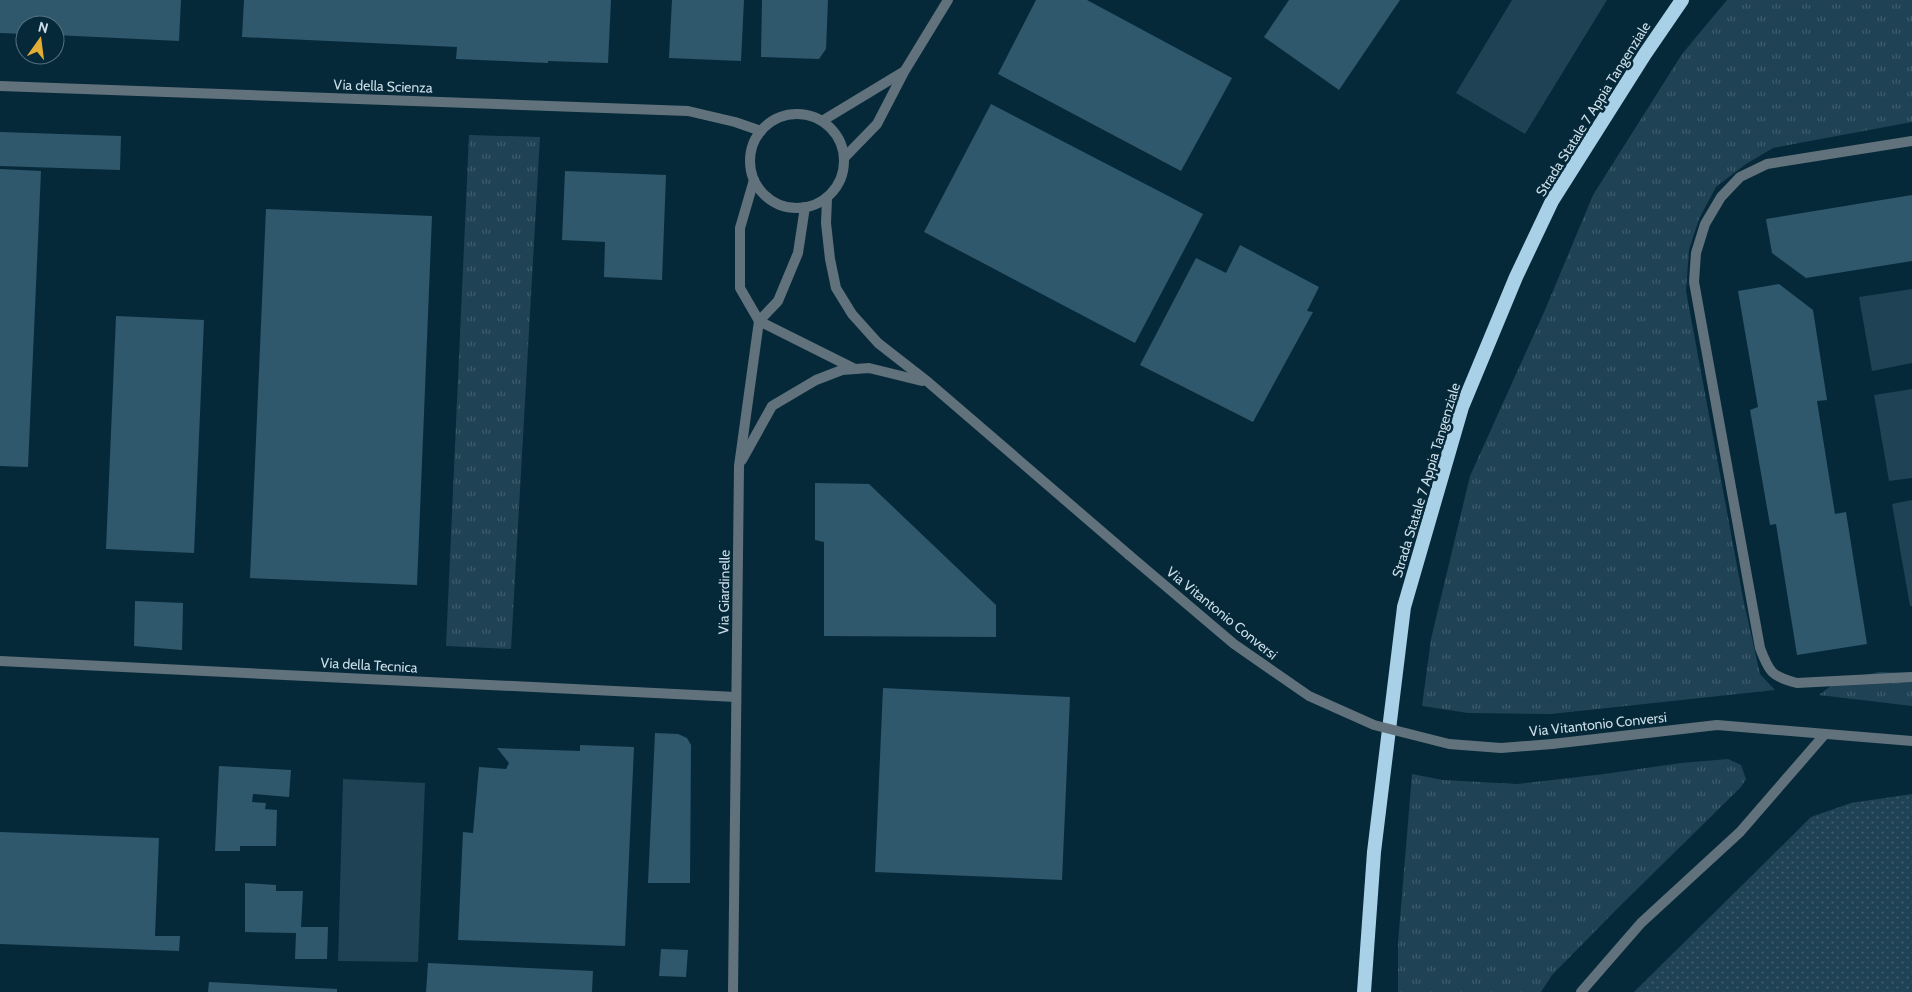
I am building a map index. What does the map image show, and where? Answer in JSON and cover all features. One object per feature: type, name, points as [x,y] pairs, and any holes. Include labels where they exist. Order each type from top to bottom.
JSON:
[{"type":"highway","name":"Strada Statale 7 Appia Tangenziale","points":[[1364,992],[1374,852],[1404,607],[1462,407],[1516,277],[1552,201],[1645,54],[1682,0]]},
{"type":"street","points":[[844,158],[877,124],[904,72],[948,0]]},
{"type":"street","points":[[822,121],[904,72]]},
{"type":"street","name":"Via della Scienza","points":[[0,86],[688,111],[735,122],[761,131]]},
{"type":"street","points":[[791,114],[807,115],[822,121],[833,130],[841,144],[844,158],[843,173],[836,187],[826,198],[816,204],[804,207],[789,207],[775,202],[763,193],[754,180],[751,169],[750,157],[761,131],[776,119],[791,114]]},
{"type":"street","points":[[1912,141],[1767,164],[1740,177],[1721,196],[1705,224],[1696,253],[1694,282],[1760,648],[1766,665],[1779,678],[1797,683],[1912,677]]},
{"type":"street","points":[[754,180],[740,228],[740,288],[759,321],[855,369]]},
{"type":"street","name":"Via Vitantonio Conversi","points":[[826,198],[826,223],[830,259],[836,288],[852,314],[878,343],[928,382],[1234,644],[1309,696],[1374,725],[1449,744],[1501,748],[1717,726],[1912,741]]},
{"type":"street","points":[[759,321],[778,301],[798,253],[804,207]]},
{"type":"street","name":"Via Giardinelle","points":[[732,992],[739,466],[759,321]]},
{"type":"street","name":"Via Vitantonio Conversi","points":[[739,466],[772,406],[816,380],[842,370],[869,368],[928,382]]},
{"type":"street","name":"Via della Tecnica","points":[[0,661],[736,697]]},
{"type":"street","points":[[1581,992],[1641,923],[1740,832],[1825,734]]},
{"type":"green space","points":[[1512,0],[1607,0],[1525,134],[1456,93]]},
{"type":"green space","points":[[1727,0],[1912,0],[1912,122],[1773,148],[1746,164],[1716,187],[1699,219],[1689,250],[1686,291],[1743,598],[1760,674],[1775,690],[1551,714],[1468,713],[1422,706],[1431,639],[1470,476],[1545,310],[1593,195],[1682,54]]},
{"type":"green space","points":[[469,135],[540,137],[511,649],[446,646]]},
{"type":"green space","points":[[1912,289],[1912,363],[1872,371],[1859,297]]},
{"type":"green space","points":[[1912,389],[1912,478],[1889,481],[1874,395]]},
{"type":"green space","points":[[1912,500],[1912,606],[1910,606],[1892,504]]},
{"type":"green space","points":[[1879,672],[1912,673],[1912,706],[1819,695],[1837,681]]},
{"type":"green space","points":[[1728,759],[1741,765],[1746,779],[1741,787],[1552,975],[1541,992],[1398,992],[1398,943],[1412,774],[1443,780],[1517,784],[1681,763]]},
{"type":"green space","points":[[343,779],[425,783],[418,962],[338,961]]},
{"type":"green space","points":[[1912,794],[1912,992],[1634,992],[1811,817],[1851,803]]},
{"type":"building","points":[[0,0],[181,0],[179,41],[65,35],[65,15],[15,15],[15,34],[0,33]]},
{"type":"building","points":[[244,0],[611,0],[608,63],[548,61],[548,63],[456,59],[457,47],[242,37]]},
{"type":"building","points":[[672,0],[744,0],[741,61],[669,58]]},
{"type":"building","points":[[762,0],[828,0],[826,49],[819,59],[761,57]]},
{"type":"building","points":[[1036,0],[1087,0],[1232,78],[1181,171],[998,74]]},
{"type":"building","points":[[1289,0],[1400,0],[1339,90],[1264,37]]},
{"type":"building","points":[[991,104],[1203,214],[1135,343],[924,232]]},
{"type":"building","points":[[0,132],[121,136],[120,170],[0,166]]},
{"type":"building","points":[[0,169],[41,171],[28,467],[0,466]]},
{"type":"building","points":[[565,171],[666,175],[662,280],[604,277],[605,242],[562,240]]},
{"type":"building","points":[[1912,195],[1912,261],[1806,278],[1772,253],[1766,219]]},
{"type":"building","points":[[266,209],[432,216],[417,585],[250,578]]},
{"type":"building","points":[[1240,245],[1319,287],[1307,311],[1313,312],[1253,422],[1140,365],[1196,258],[1226,273]]},
{"type":"building","points":[[1779,284],[1813,310],[1827,400],[1817,401],[1835,514],[1846,512],[1867,644],[1797,655],[1776,524],[1770,525],[1750,410],[1758,407],[1738,291]]},
{"type":"building","points":[[116,316],[204,320],[194,553],[106,549]]},
{"type":"building","points":[[815,483],[869,484],[996,605],[996,637],[824,636],[824,542],[815,540]]},
{"type":"building","points":[[135,601],[183,603],[182,650],[134,646]]},
{"type":"building","points":[[883,688],[1070,697],[1062,880],[875,872]]},
{"type":"building","points":[[655,733],[678,734],[687,738],[691,745],[690,883],[648,883]]},
{"type":"building","points":[[580,745],[634,747],[625,946],[458,940],[463,832],[473,833],[479,767],[506,769],[509,763],[497,748],[580,751]]},
{"type":"building","points":[[219,766],[291,770],[289,797],[253,794],[252,802],[266,803],[265,809],[277,810],[276,846],[240,846],[240,851],[215,851]]},
{"type":"building","points":[[0,832],[159,838],[155,936],[180,936],[179,951],[0,944]]},
{"type":"building","points":[[245,883],[276,885],[276,891],[303,891],[301,927],[328,927],[327,959],[295,959],[296,933],[245,932]]},
{"type":"building","points":[[661,949],[688,950],[686,977],[659,976]]},
{"type":"building","points":[[428,963],[593,971],[592,992],[426,992]]},
{"type":"building","points":[[209,982],[337,989],[337,992],[208,992]]}]
